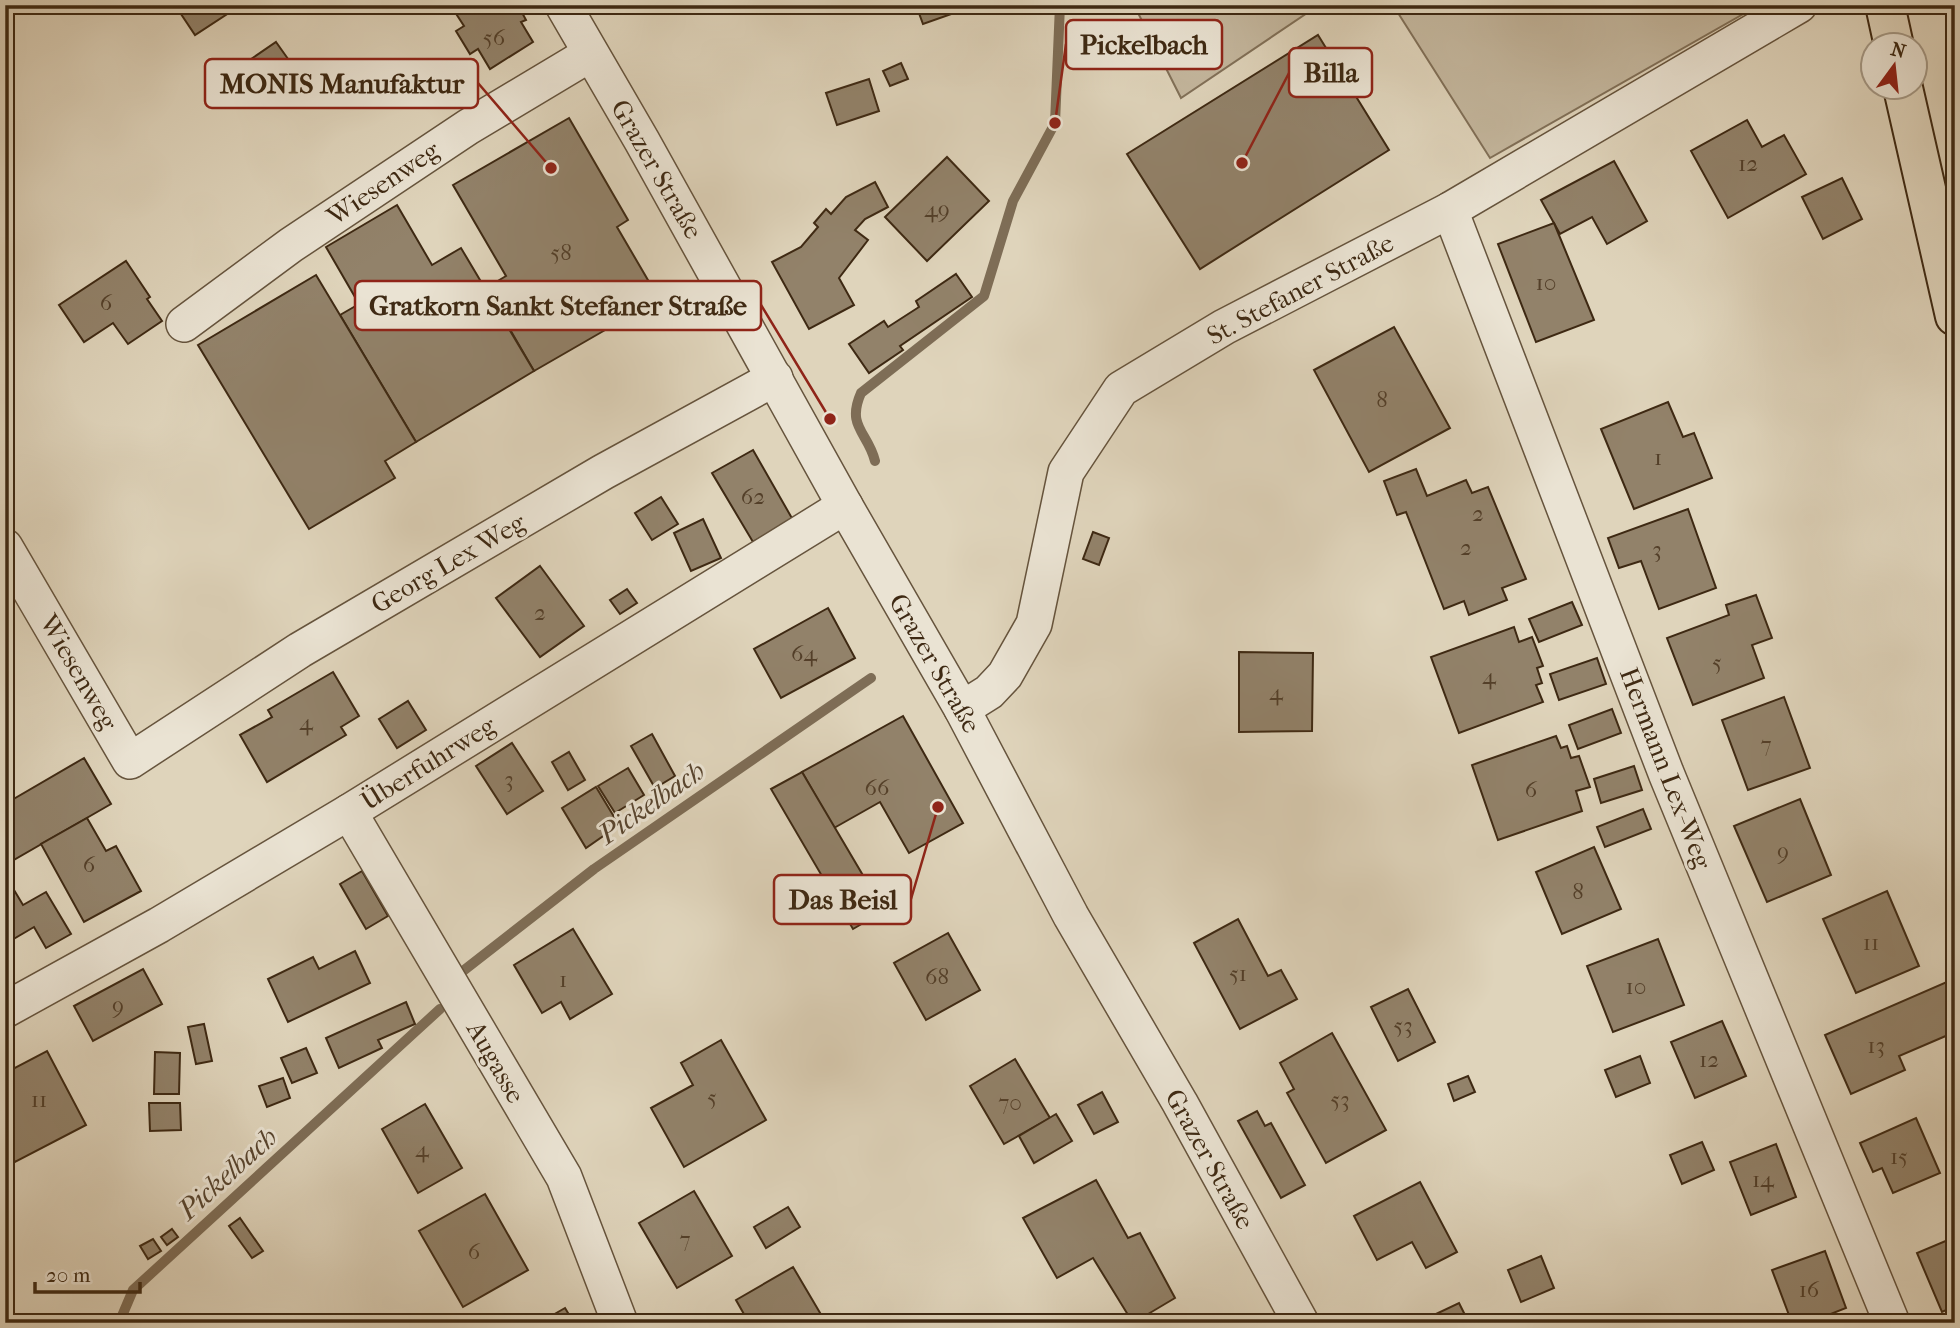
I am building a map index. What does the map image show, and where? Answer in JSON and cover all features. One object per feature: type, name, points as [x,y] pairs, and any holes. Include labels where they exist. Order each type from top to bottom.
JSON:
[{"type":"main road","points":[[1906,102],[1955,316]]},
{"type":"street","name":"Grazer Straße","points":[[564,5],[962,709],[1071,916],[1175,1095],[1301,1323]]},
{"type":"street","name":"St. Stefaner Straße","points":[[962,709],[989,692],[1005,676],[1034,624],[1066,472],[1121,389],[1224,327],[1450,210],[1799,5]]},
{"type":"street","name":"Wiesenweg","points":[[184,324],[291,245],[468,127],[590,54]]},
{"type":"street","name":"Hermann Lex-Weg","points":[[1450,210],[1663,766],[1892,1323]]},
{"type":"street","name":"Georg Lex Weg","points":[[130,761],[323,636],[604,472],[775,378]]},
{"type":"street","name":"Überfuhrweg","points":[[5,1010],[159,925],[349,812],[845,506]]},
{"type":"street","name":"Wiesenweg","points":[[5,547],[130,761]]},
{"type":"street","name":"Augasse","points":[[349,812],[564,1177],[620,1323]]},
{"type":"shaded area","points":[[1134,5],[1319,5],[1181,98]]},
{"type":"shaded area","points":[[1393,5],[1759,5],[1490,158]]},
{"type":"building","points":[[175,5],[241,5],[195,35]]},
{"type":"building","points":[[459,5],[518,5],[526,20],[521,22],[533,42],[490,69],[478,49],[470,54],[456,31],[464,26],[453,9]]},
{"type":"building","points":[[916,5],[974,5],[974,6],[923,24]]},
{"type":"building","points":[[1318,35],[1389,150],[1200,269],[1127,154]]},
{"type":"building","points":[[276,42],[298,73],[257,102],[235,70]]},
{"type":"building","points":[[901,63],[908,79],[890,86],[883,71]]},
{"type":"building","points":[[869,79],[879,111],[837,125],[826,93]]},
{"type":"building","points":[[569,118],[628,220],[617,227],[659,299],[534,371],[486,288],[506,276],[453,185]]},
{"type":"building","points":[[1747,120],[1762,147],[1784,135],[1806,174],[1728,218],[1691,151]]},
{"type":"building","points":[[947,157],[989,201],[927,261],[885,217]]},
{"type":"building","points":[[1614,161],[1647,221],[1607,244],[1592,217],[1560,234],[1541,200]]},
{"type":"building","points":[[1842,178],[1862,219],[1823,239],[1802,197]]},
{"type":"building","points":[[875,182],[888,207],[865,219],[855,230],[868,240],[839,278],[854,305],[809,329],[772,262],[801,247],[818,227],[814,223],[826,209],[831,214],[846,197]]},
{"type":"building","points":[[397,205],[432,265],[461,248],[534,371],[416,442],[340,315],[359,304],[326,247]]},
{"type":"building","points":[[1554,223],[1594,320],[1536,342],[1498,244]]},
{"type":"building","points":[[126,261],[162,321],[128,344],[113,323],[84,342],[59,305]]},
{"type":"building","points":[[956,274],[972,297],[900,346],[903,350],[869,373],[849,344],[884,321],[888,327],[919,307],[916,301]]},
{"type":"building","points":[[316,275],[416,442],[385,461],[395,478],[309,529],[198,345]]},
{"type":"building","points":[[1394,327],[1450,428],[1369,472],[1314,370]]},
{"type":"building","points":[[1668,402],[1683,437],[1694,433],[1712,478],[1634,509],[1601,429]]},
{"type":"building","points":[[753,450],[793,520],[753,542],[712,473]]},
{"type":"building","points":[[1416,469],[1427,496],[1466,480],[1472,493],[1488,487],[1526,579],[1502,588],[1507,600],[1469,615],[1464,601],[1444,609],[1406,512],[1397,515],[1384,481]]},
{"type":"building","points":[[661,497],[678,524],[652,540],[635,513]]},
{"type":"building","points":[[1688,509],[1716,588],[1659,609],[1641,561],[1619,568],[1608,538]]},
{"type":"building","points":[[703,519],[721,558],[691,571],[674,533]]},
{"type":"building","points":[[1093,532],[1109,538],[1099,565],[1083,559]]},
{"type":"building","points":[[540,566],[584,626],[540,657],[496,598]]},
{"type":"building","points":[[627,589],[637,603],[620,614],[610,600]]},
{"type":"building","points":[[1756,595],[1772,638],[1752,645],[1764,678],[1693,705],[1667,638],[1729,615],[1726,605]]},
{"type":"building","points":[[1572,602],[1582,625],[1539,642],[1529,619]]},
{"type":"building","points":[[828,608],[855,658],[781,698],[754,649]]},
{"type":"building","points":[[1514,627],[1519,642],[1532,637],[1543,666],[1537,668],[1542,683],[1536,685],[1543,702],[1459,733],[1431,657]]},
{"type":"building","points":[[1239,652],[1313,653],[1312,731],[1239,732]]},
{"type":"building","points":[[1597,658],[1606,684],[1559,700],[1550,674]]},
{"type":"building","points":[[333,672],[359,716],[341,727],[346,735],[267,782],[240,735],[272,717],[268,710]]},
{"type":"building","points":[[1784,697],[1810,768],[1748,790],[1722,720]]},
{"type":"building","points":[[408,701],[426,730],[397,748],[379,719]]},
{"type":"building","points":[[1612,709],[1621,733],[1578,749],[1569,725]]},
{"type":"building","points":[[903,716],[963,823],[909,853],[880,802],[834,828],[802,772]]},
{"type":"building","points":[[652,734],[675,776],[655,788],[631,746]]},
{"type":"building","points":[[1556,736],[1561,748],[1567,746],[1571,758],[1579,756],[1590,787],[1576,791],[1582,811],[1498,840],[1472,765]]},
{"type":"building","points":[[512,743],[543,791],[507,814],[476,766]]},
{"type":"building","points":[[569,752],[585,780],[568,790],[552,762]]},
{"type":"building","points":[[84,758],[111,804],[5,865],[5,804]]},
{"type":"building","points":[[1634,766],[1642,790],[1601,803],[1594,779]]},
{"type":"building","points":[[628,768],[644,795],[615,813],[598,786]]},
{"type":"building","points":[[802,772],[884,911],[853,929],[771,789]]},
{"type":"building","points":[[596,787],[619,825],[586,848],[562,808]]},
{"type":"building","points":[[1800,799],[1831,875],[1767,902],[1734,826]]},
{"type":"building","points":[[1643,809],[1651,829],[1605,847],[1597,827]]},
{"type":"building","points":[[87,818],[106,851],[116,846],[141,891],[84,922],[41,844]]},
{"type":"building","points":[[1594,847],[1621,909],[1562,934],[1536,872]]},
{"type":"building","points":[[362,871],[388,916],[366,929],[340,884]]},
{"type":"building","points":[[5,875],[23,905],[46,892],[71,934],[46,948],[34,927],[5,944]]},
{"type":"building","points":[[1887,891],[1919,966],[1856,993],[1823,919]]},
{"type":"building","points":[[1238,919],[1268,976],[1281,970],[1297,999],[1240,1029],[1194,943]]},
{"type":"building","points":[[573,929],[612,994],[570,1019],[561,1002],[542,1013],[514,965]]},
{"type":"building","points":[[948,933],[980,990],[926,1020],[894,963]]},
{"type":"building","points":[[1658,939],[1684,1005],[1613,1032],[1587,966]]},
{"type":"building","points":[[355,951],[370,983],[288,1022],[268,979],[313,957],[319,969]]},
{"type":"building","points":[[143,969],[162,1004],[93,1041],[74,1006]]},
{"type":"building","points":[[1949,981],[1955,994],[1955,1032],[1899,1056],[1905,1070],[1851,1094],[1825,1035]]},
{"type":"building","points":[[1408,989],[1435,1042],[1398,1061],[1371,1007]]},
{"type":"building","points":[[406,1002],[415,1024],[378,1040],[382,1048],[339,1068],[326,1038]]},
{"type":"building","points":[[1722,1021],[1746,1076],[1695,1098],[1671,1042]]},
{"type":"building","points":[[204,1024],[212,1061],[196,1064],[188,1027]]},
{"type":"building","points":[[1332,1033],[1386,1130],[1326,1163],[1287,1093],[1294,1089],[1280,1063]]},
{"type":"building","points":[[721,1040],[766,1120],[684,1167],[651,1108],[693,1085],[681,1063]]},
{"type":"building","points":[[306,1048],[317,1073],[292,1083],[281,1058]]},
{"type":"building","points":[[47,1051],[86,1125],[15,1162],[5,1143],[5,1073]]},
{"type":"building","points":[[155,1052],[180,1053],[179,1094],[154,1094]]},
{"type":"building","points":[[1640,1056],[1650,1083],[1616,1097],[1605,1070]]},
{"type":"building","points":[[1015,1059],[1050,1118],[1004,1144],[970,1086]]},
{"type":"building","points":[[1468,1076],[1475,1092],[1454,1101],[1448,1084]]},
{"type":"building","points":[[283,1078],[290,1098],[267,1107],[259,1086]]},
{"type":"building","points":[[1102,1092],[1118,1122],[1094,1134],[1078,1105]]},
{"type":"building","points":[[149,1103],[180,1103],[181,1130],[150,1131]]},
{"type":"building","points":[[425,1104],[462,1168],[418,1193],[382,1129]]},
{"type":"building","points":[[1257,1111],[1265,1126],[1271,1123],[1305,1185],[1281,1198],[1238,1121]]},
{"type":"building","points":[[1056,1114],[1072,1141],[1034,1163],[1019,1136]]},
{"type":"building","points":[[1916,1118],[1940,1173],[1893,1193],[1882,1168],[1873,1172],[1860,1143]]},
{"type":"building","points":[[1702,1142],[1714,1170],[1682,1184],[1670,1155]]},
{"type":"building","points":[[1776,1144],[1796,1197],[1751,1215],[1730,1162]]},
{"type":"building","points":[[1096,1180],[1128,1238],[1140,1233],[1175,1298],[1133,1323],[1093,1258],[1057,1278],[1023,1218]]},
{"type":"building","points":[[1420,1182],[1457,1252],[1426,1268],[1412,1242],[1377,1260],[1354,1216]]},
{"type":"building","points":[[694,1191],[732,1256],[677,1288],[639,1223]]},
{"type":"building","points":[[485,1194],[528,1270],[463,1307],[419,1231]]},
{"type":"building","points":[[788,1207],[800,1227],[766,1248],[754,1227]]},
{"type":"building","points":[[240,1218],[263,1251],[252,1258],[229,1226]]},
{"type":"building","points":[[172,1229],[178,1237],[167,1245],[161,1237]]},
{"type":"building","points":[[1955,1237],[1955,1306],[1942,1312],[1917,1253]]},
{"type":"building","points":[[153,1239],[161,1251],[148,1259],[140,1246]]},
{"type":"building","points":[[1825,1251],[1846,1308],[1808,1323],[1792,1323],[1772,1270]]},
{"type":"building","points":[[1541,1256],[1554,1288],[1521,1302],[1508,1270]]},
{"type":"building","points":[[793,1267],[826,1323],[749,1323],[736,1300]]},
{"type":"building","points":[[1459,1303],[1469,1323],[1417,1323]]},
{"type":"building","points":[[565,1308],[574,1323],[539,1323]]},
{"type":"waterway","name":"Pickelbach","points":[[875,461],[857,422],[857,404],[861,393],[984,296],[1013,201],[1055,123],[1060,5]]},
{"type":"waterway","name":"Pickelbach","points":[[463,971],[594,869],[871,678]]},
{"type":"waterway","name":"Pickelbach","points":[[119,1323],[133,1290],[440,1009]]},
{"type":"place","name":"Pickelbach","points":[[1055,123]]},
{"type":"place","name":"Billa","points":[[1242,163]]},
{"type":"place","name":"MONIS Manufaktur","points":[[551,168]]},
{"type":"place","name":"Gratkorn Sankt Stefaner Straße","points":[[830,419]]},
{"type":"place","name":"Das Beisl","points":[[938,807]]}]
